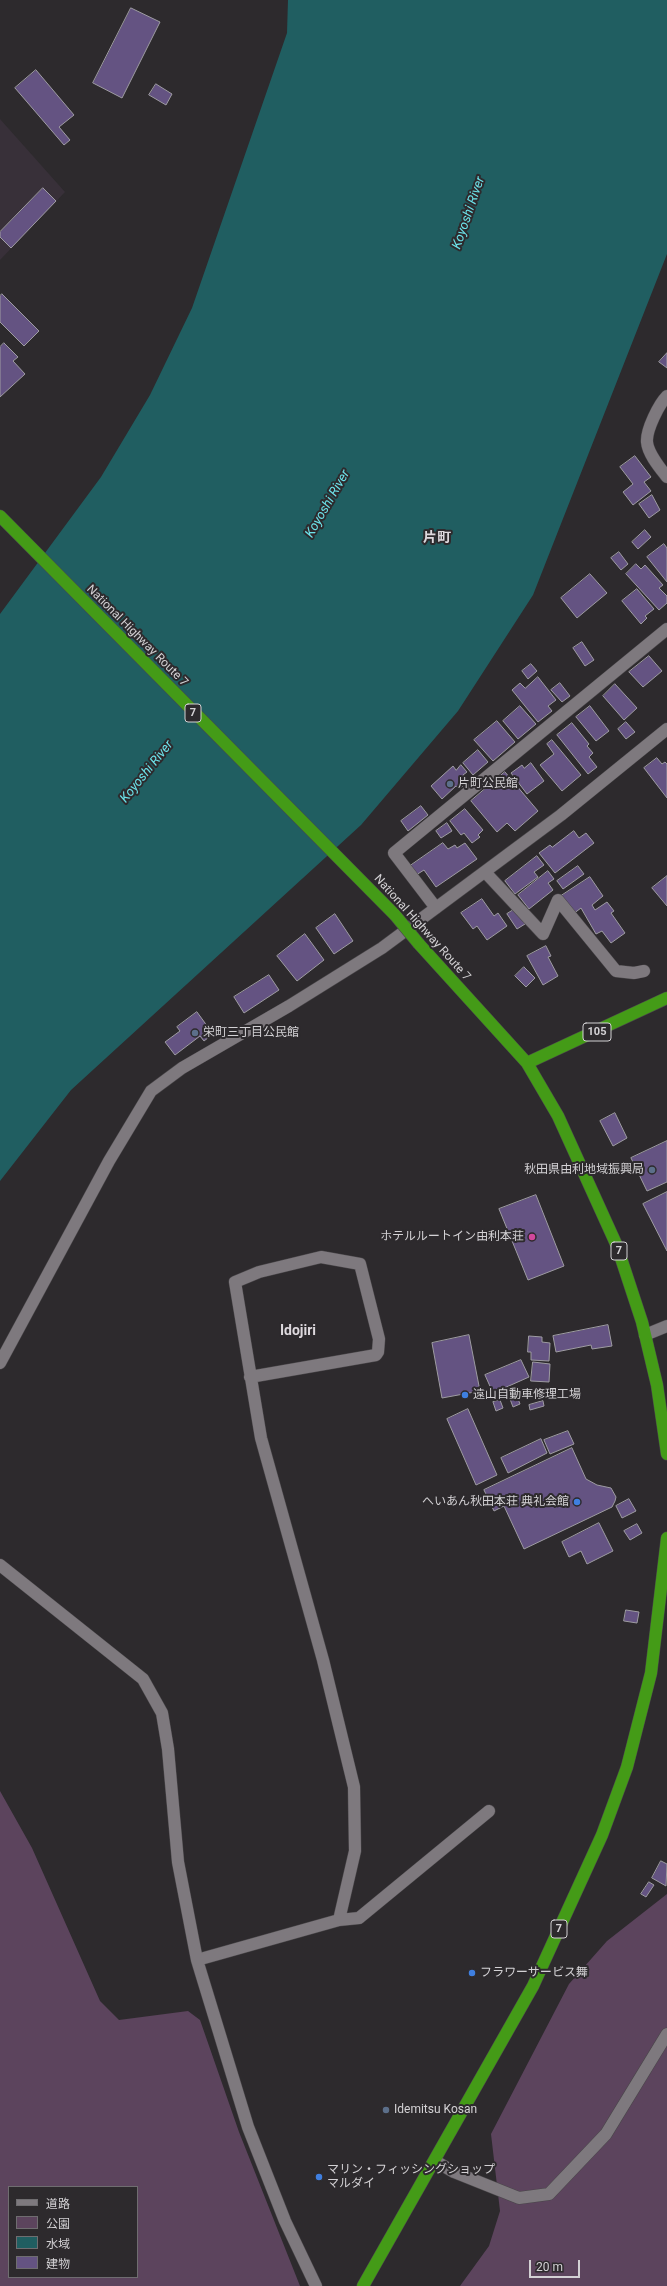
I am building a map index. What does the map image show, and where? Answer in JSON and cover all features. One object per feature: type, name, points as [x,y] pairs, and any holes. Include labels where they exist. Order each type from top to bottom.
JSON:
[{"type":"highway","name":"National Highway Route 7","points":[[0,516],[395,915],[419,944],[527,1064],[558,1116],[617,1246],[645,1336],[657,1385],[667,1454]]},
{"type":"highway","name":"105","points":[[527,1064],[667,998]]},
{"type":"highway","name":"7","points":[[363,2286],[436,2161],[533,1986],[602,1835],[627,1767],[651,1673],[667,1538]]},
{"type":"street","points":[[667,396],[652,423],[647,442],[657,464],[667,477]]},
{"type":"street","points":[[436,908],[394,853],[667,629]]},
{"type":"street","points":[[0,1363],[112,1155],[152,1091],[182,1068],[289,1006],[382,948],[562,815],[667,729]]},
{"type":"street","points":[[485,872],[543,934],[558,900],[616,971],[634,973],[644,971]]},
{"type":"street","points":[[250,1377],[376,1355],[378,1352],[379,1339],[360,1264],[321,1256],[259,1272],[235,1282],[250,1377],[261,1438],[323,1660],[354,1787],[355,1851],[339,1920]]},
{"type":"street","points":[[645,1336],[667,1326]]},
{"type":"street","points":[[0,1565],[143,1679],[162,1713],[168,1749],[178,1862],[197,1960],[248,2127],[285,2220],[316,2286]]},
{"type":"street","points":[[197,1960],[339,1920],[359,1918],[489,1811]]},
{"type":"street","points":[[436,2161],[454,2172],[519,2198],[549,2194],[606,2134],[667,2034]]},
{"type":"shaded area","points":[[0,119],[65,192],[0,260]]},
{"type":"green space","points":[[0,1791],[32,1848],[100,2001],[119,2020],[188,2011],[200,2020],[239,2132],[300,2286],[0,2286]]},
{"type":"green space","points":[[667,1894],[667,2286],[460,2286],[489,2246],[500,2211],[491,2134],[569,1984],[607,1941]]},
{"type":"water","name":"Koyoshi River","points":[[288,0],[667,0],[667,254],[533,595],[458,711],[361,825],[71,1090],[0,1181],[0,614],[101,477],[150,395],[192,308],[287,33]]},
{"type":"building","points":[[131,8],[160,22],[122,98],[93,83]]},
{"type":"building","points":[[36,70],[74,115],[59,127],[70,140],[64,145],[15,88]]},
{"type":"building","points":[[156,84],[172,94],[166,105],[149,95]]},
{"type":"building","points":[[43,188],[56,201],[11,248],[0,237],[0,232]]},
{"type":"building","points":[[2,294],[39,331],[24,346],[0,322],[0,296]]},
{"type":"building","points":[[4,343],[18,357],[13,361],[25,374],[0,397],[0,347]]},
{"type":"building","points":[[667,353],[667,368],[659,362]]},
{"type":"building","points":[[635,456],[651,477],[644,482],[651,491],[633,505],[623,492],[633,484],[620,467]]},
{"type":"building","points":[[652,495],[660,510],[649,518],[639,504]]},
{"type":"building","points":[[645,530],[651,537],[638,549],[632,542]]},
{"type":"building","points":[[664,544],[667,548],[667,582],[647,557]]},
{"type":"building","points":[[619,552],[628,564],[621,570],[611,558]]},
{"type":"building","points":[[636,564],[641,569],[645,565],[663,585],[659,588],[667,596],[667,603],[659,610],[626,574]]},
{"type":"building","points":[[590,574],[607,593],[577,618],[561,598]]},
{"type":"building","points":[[637,589],[654,609],[645,616],[647,618],[641,624],[622,601]]},
{"type":"building","points":[[582,642],[594,660],[585,666],[573,648]]},
{"type":"building","points":[[649,656],[662,671],[643,687],[629,672]]},
{"type":"building","points":[[531,664],[537,671],[528,679],[522,671]]},
{"type":"building","points":[[538,677],[556,700],[548,706],[552,711],[538,722],[512,690],[520,683],[525,688]]},
{"type":"building","points":[[560,683],[570,696],[562,702],[551,690]]},
{"type":"building","points":[[615,684],[637,708],[624,720],[603,696]]},
{"type":"building","points":[[520,706],[536,724],[518,739],[503,721]]},
{"type":"building","points":[[590,706],[609,731],[596,741],[576,717]]},
{"type":"building","points":[[497,721],[515,742],[493,761],[474,740]]},
{"type":"building","points":[[626,722],[635,732],[626,739],[618,729]]},
{"type":"building","points":[[572,723],[589,744],[587,746],[593,753],[589,757],[597,767],[588,774],[557,735]]},
{"type":"building","points":[[552,740],[581,775],[562,791],[540,765],[554,754],[547,744]]},
{"type":"building","points":[[478,750],[488,762],[473,775],[463,763]]},
{"type":"building","points":[[657,758],[662,764],[665,762],[667,764],[667,798],[644,768]]},
{"type":"building","points":[[531,763],[544,781],[527,794],[511,773],[522,765],[524,768]]},
{"type":"building","name":"片町公民館","points":[[461,765],[467,772],[463,775],[469,781],[459,789],[456,786],[442,799],[431,786],[453,766],[456,770]]},
{"type":"building","points":[[505,772],[538,811],[515,831],[507,823],[497,832],[471,801]]},
{"type":"building","points":[[421,806],[428,815],[408,831],[401,821]]},
{"type":"building","points":[[465,809],[483,830],[478,835],[480,837],[472,843],[464,833],[461,835],[450,821]]},
{"type":"building","points":[[447,823],[452,831],[441,838],[436,831]]},
{"type":"building","points":[[574,831],[579,838],[586,833],[594,843],[555,873],[539,853],[550,845],[552,847]]},
{"type":"building","points":[[443,843],[448,849],[455,845],[457,848],[465,843],[477,859],[436,887],[424,870],[416,875],[410,866]]},
{"type":"building","points":[[537,856],[544,865],[534,872],[538,877],[515,894],[505,881]]},
{"type":"building","points":[[578,866],[584,874],[563,889],[557,881]]},
{"type":"building","points":[[548,871],[554,879],[548,883],[553,890],[529,909],[518,895]]},
{"type":"building","points":[[667,876],[667,906],[652,888]]},
{"type":"building","points":[[590,877],[603,896],[592,905],[595,910],[607,902],[614,911],[611,913],[625,933],[611,943],[602,931],[596,934],[581,908],[573,914],[561,896]]},
{"type":"building","points":[[482,899],[494,916],[498,913],[507,926],[487,940],[477,926],[473,929],[461,913]]},
{"type":"building","points":[[515,909],[525,924],[517,929],[507,914]]},
{"type":"building","points":[[335,914],[353,941],[334,954],[316,928]]},
{"type":"building","points":[[305,934],[324,960],[297,981],[277,956]]},
{"type":"building","points":[[546,946],[551,956],[548,957],[558,976],[543,985],[527,956]]},
{"type":"building","points":[[524,967],[535,978],[526,987],[515,976]]},
{"type":"building","points":[[269,975],[279,990],[244,1013],[234,997]]},
{"type":"building","name":"栄町三丁目公民館","points":[[197,1012],[213,1034],[204,1041],[200,1036],[175,1055],[165,1042],[180,1031],[177,1027]]},
{"type":"building","points":[[615,1113],[627,1138],[613,1146],[600,1121]]},
{"type":"building","name":"秋田県由利地域振興局","points":[[667,1141],[667,1182],[647,1191],[631,1158]]},
{"type":"building","points":[[667,1192],[667,1251],[643,1204]]},
{"type":"building","name":"ホテルルートイン由利本荘","points":[[536,1195],[564,1266],[528,1280],[499,1209]]},
{"type":"building","points":[[608,1325],[612,1346],[592,1349],[591,1345],[556,1352],[553,1336]]},
{"type":"building","points":[[469,1335],[480,1391],[442,1398],[432,1343]]},
{"type":"building","points":[[529,1336],[542,1337],[542,1342],[550,1343],[549,1361],[531,1360],[531,1352],[528,1352]]},
{"type":"building","points":[[521,1360],[529,1377],[493,1393],[485,1375]]},
{"type":"building","points":[[533,1362],[550,1364],[549,1382],[531,1381]]},
{"type":"building","points":[[517,1396],[520,1404],[513,1407],[510,1399]]},
{"type":"building","points":[[500,1400],[503,1408],[496,1411],[493,1402]]},
{"type":"building","points":[[543,1401],[544,1406],[530,1410],[529,1405]]},
{"type":"building","points":[[468,1409],[497,1475],[476,1485],[447,1419]]},
{"type":"building","points":[[568,1431],[574,1444],[550,1454],[544,1440]]},
{"type":"building","points":[[541,1439],[547,1453],[508,1473],[501,1458]]},
{"type":"building","points":[[572,1448],[586,1479],[597,1485],[611,1488],[616,1497],[615,1501],[612,1507],[524,1549],[504,1506],[494,1511],[484,1490]]},
{"type":"building","points":[[629,1499],[636,1511],[622,1518],[616,1506]]},
{"type":"building","points":[[599,1523],[613,1551],[587,1564],[581,1551],[569,1557],[562,1542]]},
{"type":"building","points":[[637,1524],[642,1533],[630,1540],[624,1531]]},
{"type":"building","points":[[626,1610],[639,1612],[637,1623],[624,1621]]},
{"type":"building","points":[[661,1861],[667,1864],[666,1886],[652,1878]]},
{"type":"building","points":[[649,1882],[654,1885],[646,1897],[641,1894]]},
{"type":"place","name":"片町公民館","points":[[450,784]]},
{"type":"place","name":"栄町三丁目公民館","points":[[195,1033]]},
{"type":"place","name":"秋田県由利地域振興局","points":[[652,1170]]},
{"type":"place","name":"ホテルルートイン由利本荘","points":[[532,1237]]},
{"type":"place","name":"遠山自動車修理工場","points":[[465,1395]]},
{"type":"place","name":"へいあん秋田本荘 典礼会館","points":[[577,1502]]},
{"type":"place","name":"フラワーサービス舞","points":[[472,1973]]},
{"type":"place","name":"Idemitsu Kosan","points":[[386,2110]]},
{"type":"place","name":"マリン・フィッシングショップ マルダイ","points":[[319,2177]]},
{"type":"district","name":"片町","points":[[437,538]]},
{"type":"district","name":"Idojiri","points":[[298,1331]]}]
